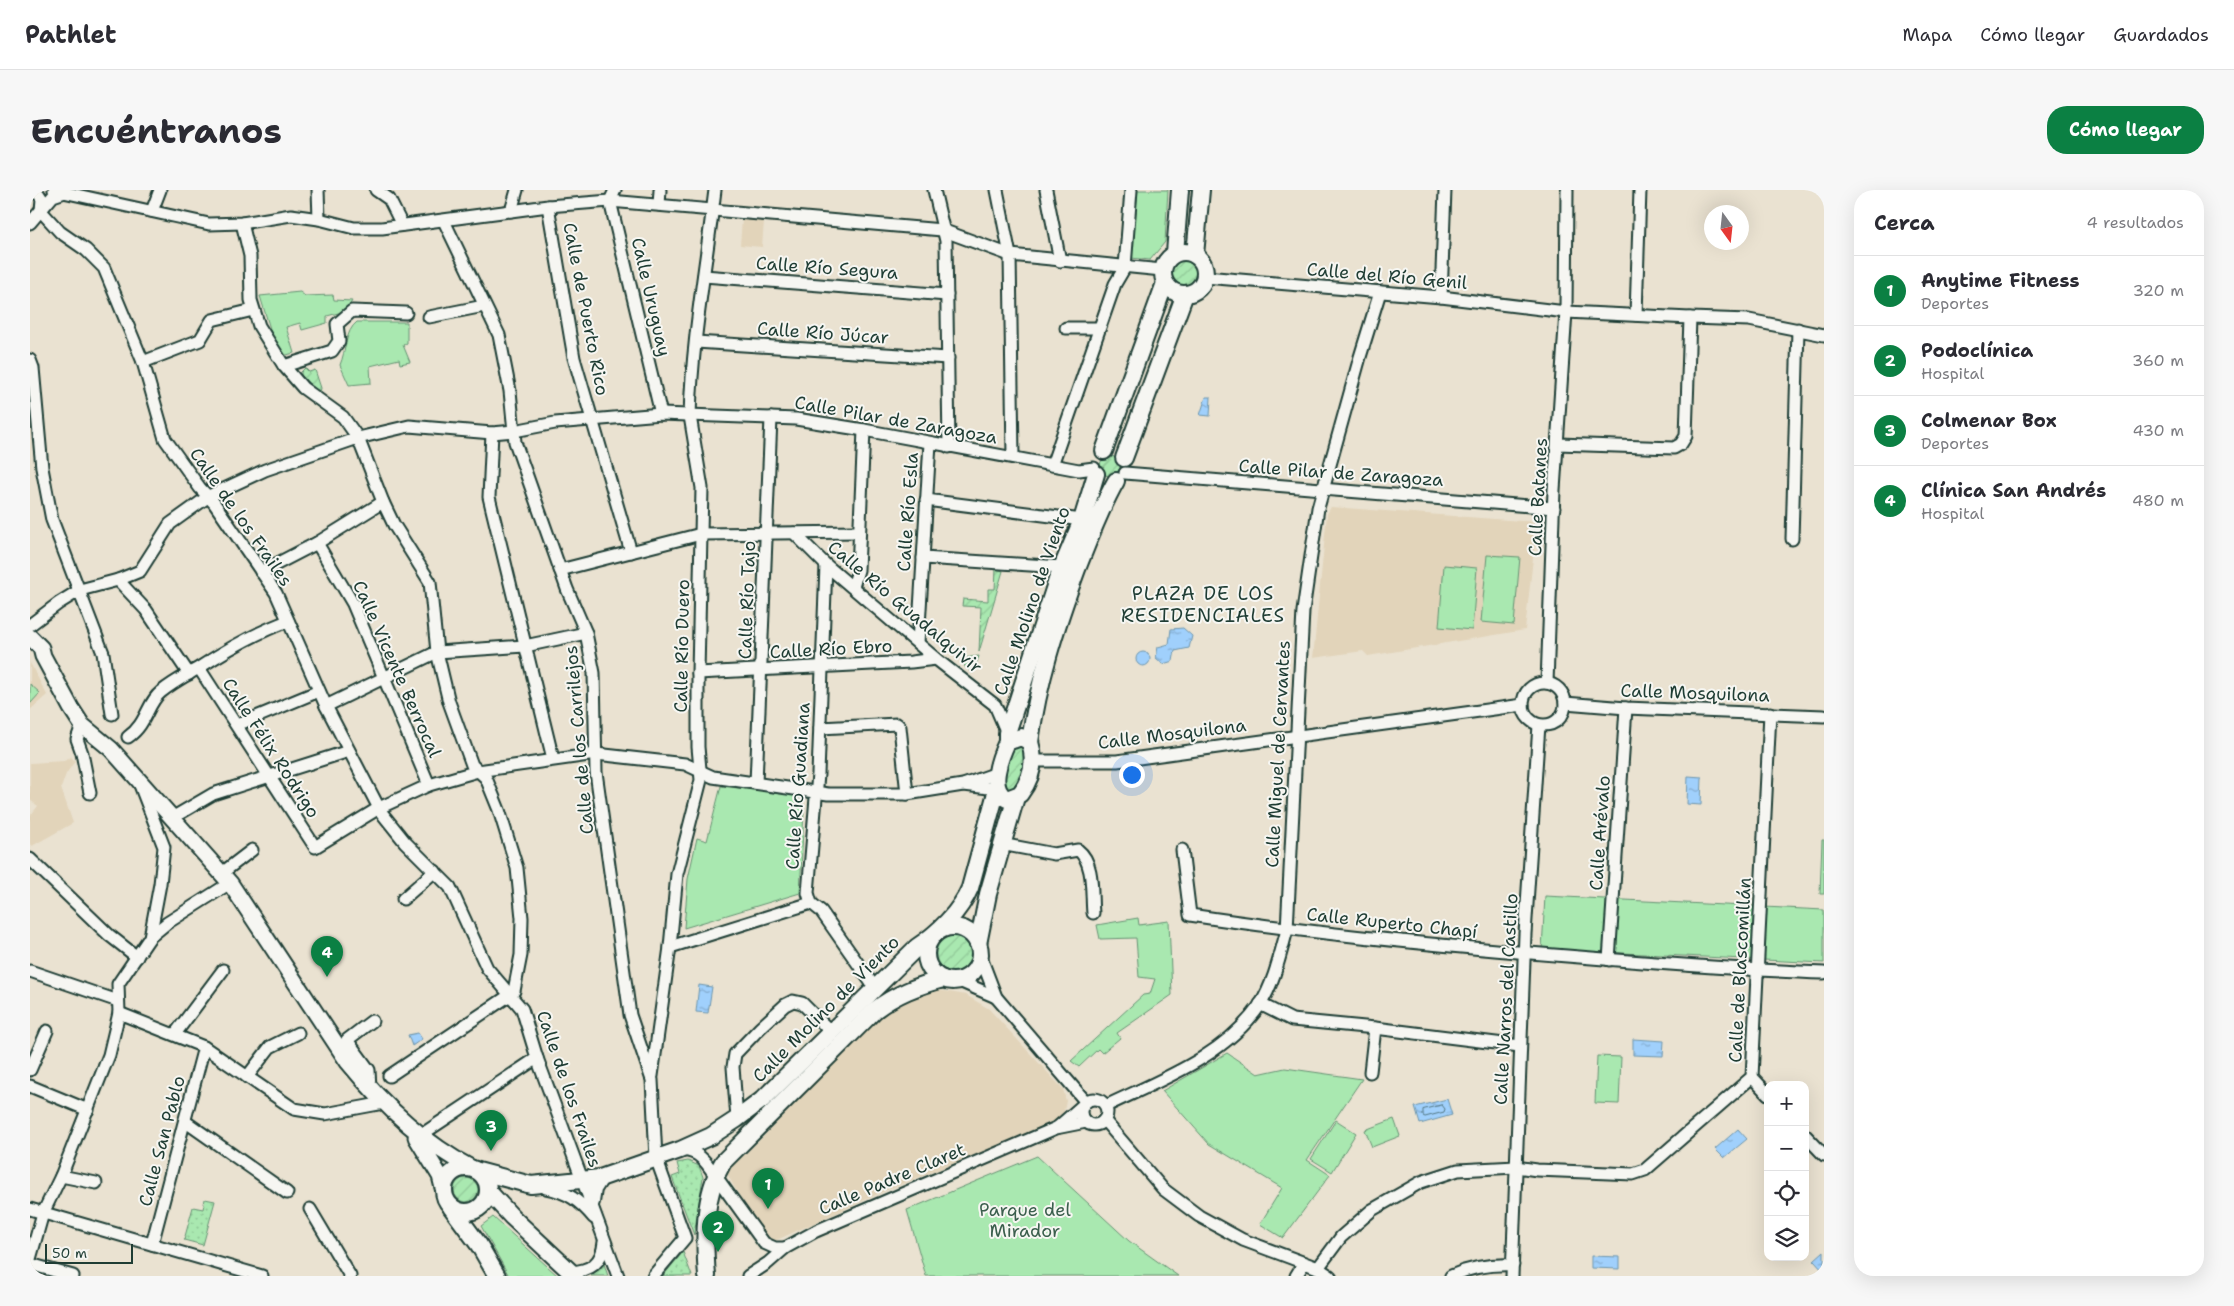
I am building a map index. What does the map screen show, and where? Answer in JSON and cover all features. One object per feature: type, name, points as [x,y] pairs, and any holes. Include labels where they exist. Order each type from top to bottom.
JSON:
[{"type":"main road","points":[[1175,253],[1180,190]]},
{"type":"main road","points":[[1195,255],[1202,190]]},
{"type":"main road","points":[[1104,451],[1118,452],[1122,471],[1107,482],[1095,471],[1096,458],[1104,451],[1164,276],[1166,260],[1175,253],[1187,252],[1195,255],[1204,264],[1205,276],[1196,291],[1185,294],[1176,293],[1164,276]]},
{"type":"main road","name":"Calle Molino de Viento","points":[[1033,761],[1030,742],[1035,705],[1049,647],[1098,514],[1122,471],[1185,294]]},
{"type":"main road","name":"Calle Molino de Viento","points":[[488,1191],[505,1185],[528,1185],[600,1178],[680,1150],[711,1136],[737,1120],[762,1100],[917,947],[932,937],[964,901],[970,888],[1007,738],[1062,567],[1082,520],[1095,471]]},
{"type":"main road","points":[[1007,738],[1020,737],[1030,742]]},
{"type":"main road","points":[[979,950],[974,937],[961,928],[946,928],[932,937],[927,957],[932,970],[950,979],[971,974],[979,962],[979,950],[988,894],[1001,844],[1016,797],[1026,786],[1033,761]]},
{"type":"main road","points":[[997,781],[1000,795],[1007,799],[1016,797]]},
{"type":"main road","name":"Calle Molino de Viento","points":[[707,1276],[706,1217],[716,1175],[730,1156],[875,1010],[892,998],[916,986],[950,979]]},
{"type":"main road","points":[[479,1245],[475,1229],[479,1208],[486,1200],[488,1191],[486,1179],[474,1169],[456,1170],[449,1174],[443,1188],[446,1200],[479,1245],[497,1276]]},
{"type":"main road","name":"Calle Molino de Viento","points":[[474,1169],[528,1185]]},
{"type":"main road","points":[[591,1202],[593,1189],[600,1178]]},
{"type":"main road","points":[[488,1191],[512,1217],[572,1274]]},
{"type":"main road","points":[[450,1206],[463,1212],[479,1208],[512,1217]]},
{"type":"street","points":[[36,190],[42,199],[41,211]]},
{"type":"street","points":[[152,210],[160,190]]},
{"type":"street","points":[[318,190],[319,219]]},
{"type":"street","points":[[376,190],[393,194],[402,225]]},
{"type":"street","points":[[511,211],[517,190]]},
{"type":"street","points":[[659,205],[660,190]]},
{"type":"street","name":"Calle Río Duero","points":[[652,1080],[670,947],[677,874],[701,780],[699,769],[698,673],[702,488],[690,416],[696,342],[715,190]]},
{"type":"street","points":[[934,190],[942,230],[946,240],[949,447]]},
{"type":"street","points":[[997,190],[1010,255],[1013,457]]},
{"type":"street","points":[[1046,190],[1060,261]]},
{"type":"street","points":[[1052,465],[1115,284],[1125,267],[1131,190]]},
{"type":"street","points":[[1441,297],[1445,190]]},
{"type":"street","name":"Calle Batanes","points":[[1547,683],[1554,508],[1566,312],[1568,190]]},
{"type":"street","points":[[1636,316],[1640,190]]},
{"type":"street","points":[[30,223],[53,196],[62,191],[208,224],[242,223],[291,215],[319,219],[354,228],[444,221],[613,195],[659,205],[712,211],[942,230],[1010,255],[1125,267],[1164,276]]},
{"type":"street","name":"Calle Uruguay","points":[[613,195],[661,414]]},
{"type":"street","name":"Calle de Puerto Rico","points":[[548,206],[574,358],[631,552]]},
{"type":"street","name":"Calle de los Frailes","points":[[41,211],[60,232],[86,250],[104,268],[143,362],[165,439],[200,488],[209,496],[276,593],[326,706],[379,808],[405,842],[450,887],[487,968],[522,1009],[537,1058],[578,1163],[582,1179],[618,1276]]},
{"type":"street","name":"Calle de los Carrilejos","points":[[444,221],[499,335],[505,358],[515,442],[560,570],[586,633],[594,673],[596,772],[630,1015],[652,1080],[656,1158],[685,1238],[652,1276]]},
{"type":"street","points":[[242,223],[250,256],[251,300],[259,326],[271,348],[303,388],[343,417],[358,438],[394,525],[430,582],[437,652],[449,702],[472,765],[486,778],[499,810],[517,868],[522,918],[521,955],[514,991],[389,1076]]},
{"type":"street","name":"Calle Río Segura","points":[[704,276],[947,295]]},
{"type":"street","name":"Calle del Río Genil","points":[[1205,276],[1441,297],[1566,312],[1749,320],[1824,335]]},
{"type":"street","name":"Calle Miguel de Cervantes","points":[[1106,1106],[1206,1056],[1234,1034],[1260,1004],[1277,967],[1287,930],[1303,611],[1322,490],[1380,292]]},
{"type":"street","points":[[429,317],[484,306]]},
{"type":"street","points":[[143,362],[200,340],[212,320],[254,310]]},
{"type":"street","points":[[284,366],[332,351],[339,341],[338,324],[352,311],[406,313]]},
{"type":"street","points":[[1558,444],[1674,448],[1682,444],[1686,436],[1690,318]]},
{"type":"street","points":[[1066,328],[1099,328]]},
{"type":"street","points":[[1792,539],[1798,329]]},
{"type":"street","name":"Calle Río Júcar","points":[[696,342],[948,358]]},
{"type":"street","points":[[30,360],[33,368],[42,468],[52,520],[103,653],[112,714]]},
{"type":"street","name":"Calle Pilar de Zaragoza","points":[[32,619],[80,590],[118,580],[140,571],[170,524],[209,496],[265,470],[358,438],[409,426],[492,433],[514,432],[554,423],[661,414],[796,419],[1078,470],[1095,471]]},
{"type":"street","name":"Calle Río Tajo","points":[[756,783],[771,418]]},
{"type":"street","points":[[853,587],[858,570],[864,430]]},
{"type":"street","points":[[492,433],[488,497],[553,759]]},
{"type":"street","name":"Calle Río Esla","points":[[918,643],[930,443]]},
{"type":"street","name":"Calle Pilar de Zaragoza","points":[[1122,471],[1322,490],[1554,508]]},
{"type":"street","points":[[926,500],[1082,520]]},
{"type":"street","points":[[261,572],[317,543],[383,502]]},
{"type":"street","points":[[560,570],[701,534],[859,532]]},
{"type":"street","name":"Calle Río Guadalquivir","points":[[794,533],[826,565],[936,659],[995,705],[1007,738]]},
{"type":"street","name":"Calle Vicente Berrocal","points":[[317,543],[353,604],[429,784]]},
{"type":"street","points":[[923,558],[1062,567]]},
{"type":"street","name":"Calle Río Guadiana","points":[[811,903],[808,893],[820,728],[826,565]]},
{"type":"street","name":"Calle Félix Rodrigo","points":[[118,580],[146,610],[237,725],[268,777],[315,847],[379,808]]},
{"type":"street","points":[[128,737],[136,732],[144,721],[158,694],[221,653],[265,630],[288,621]]},
{"type":"street","points":[[326,706],[437,652],[525,646],[586,633]]},
{"type":"street","points":[[30,637],[41,648],[37,654],[82,725],[111,749],[226,878],[348,1062],[384,1103],[408,1126],[430,1157],[440,1176],[443,1188]]},
{"type":"street","name":"Calle Río Ebro","points":[[698,673],[911,662],[936,659]]},
{"type":"street","points":[[1547,683],[1556,687],[1563,694],[1565,703],[1564,713],[1558,720],[1549,725],[1539,725],[1531,721],[1525,714],[1523,705],[1524,696],[1530,688],[1538,684],[1547,683]]},
{"type":"street","points":[[237,725],[319,691]]},
{"type":"street","name":"Calle Mosquilona","points":[[1565,703],[1626,708],[1824,716]]},
{"type":"street","name":"Calle Mosquilona","points":[[1033,761],[1117,761],[1523,705]]},
{"type":"street","name":"Calle Arévalo","points":[[1609,960],[1626,708]]},
{"type":"street","name":"Calle de Blascomillán","points":[[1318,1268],[1341,1237],[1372,1210],[1421,1182],[1458,1170],[1516,1167],[1633,1174],[1645,1170],[1752,1077],[1770,713]]},
{"type":"street","points":[[820,728],[897,724],[900,727],[907,794]]},
{"type":"street","points":[[82,725],[77,739],[82,753],[90,792]]},
{"type":"street","name":"Calle Narros del Castillo","points":[[1513,1270],[1524,953],[1539,725]]},
{"type":"street","points":[[172,818],[213,794],[349,751]]},
{"type":"street","points":[[379,808],[429,784],[478,771],[596,754],[685,764],[713,777],[828,794],[907,794],[997,781]]},
{"type":"street","points":[[138,779],[164,847],[160,884],[150,937]]},
{"type":"street","points":[[963,785],[997,781]]},
{"type":"street","points":[[1001,844],[1054,854],[1078,850],[1084,855],[1089,866],[1093,913]]},
{"type":"street","points":[[30,1259],[43,1213],[61,1176],[109,1055],[119,1013],[118,984],[150,937],[226,878],[252,850]]},
{"type":"street","name":"Calle Ruperto Chapí","points":[[1182,850],[1190,915],[1287,930],[1524,953],[1758,971],[1824,973]]},
{"type":"street","points":[[30,859],[109,934],[137,957]]},
{"type":"street","points":[[403,899],[435,871]]},
{"type":"street","points":[[670,947],[811,903],[821,911],[875,988]]},
{"type":"street","points":[[979,950],[996,997],[1085,1103]]},
{"type":"street","points":[[175,1034],[224,970]]},
{"type":"street","points":[[30,972],[118,1000]]},
{"type":"street","points":[[950,979],[996,997]]},
{"type":"street","points":[[737,1120],[733,1067],[735,1054],[766,1022],[785,1005],[793,1001],[802,1003],[831,1032]]},
{"type":"street","points":[[1260,1004],[1292,1020],[1520,1046]]},
{"type":"street","points":[[119,1013],[204,1047],[294,1109],[309,1113],[325,1114],[384,1103]]},
{"type":"street","points":[[370,1088],[369,1070],[347,1040],[372,1022]]},
{"type":"street","points":[[1370,1072],[1375,1028]]},
{"type":"street","points":[[30,1070],[35,1045],[47,1031]]},
{"type":"street","points":[[247,1077],[270,1047],[298,1033]]},
{"type":"street","name":"Calle San Pablo","points":[[152,1244],[186,1122],[204,1047]]},
{"type":"street","points":[[421,1135],[537,1058]]},
{"type":"street","points":[[1752,1077],[1764,1090]]},
{"type":"street","points":[[30,1086],[88,1110]]},
{"type":"street","points":[[1097,1100],[1106,1106],[1107,1111],[1104,1120],[1099,1124],[1092,1125],[1086,1122],[1082,1114],[1085,1103],[1097,1100]]},
{"type":"street","name":"Calle Padre Claret","points":[[1056,1128],[1085,1103]]},
{"type":"street","points":[[1104,1120],[1163,1189],[1199,1216],[1243,1240],[1318,1268],[1330,1276]]},
{"type":"street","points":[[186,1122],[287,1193]]},
{"type":"street","name":"Calle Padre Claret","points":[[748,1276],[769,1262],[784,1248],[834,1223],[1056,1128],[1086,1122]]},
{"type":"street","name":"Calle Molino de Viento","points":[[408,1126],[447,1155],[474,1169]]},
{"type":"street","points":[[1809,1139],[1824,1155]]},
{"type":"street","points":[[680,1150],[692,1151],[700,1156],[716,1175],[764,1242],[769,1262]]},
{"type":"street","points":[[61,1176],[96,1183]]},
{"type":"street","name":"Calle Molino de Viento","points":[[528,1185],[560,1190]]},
{"type":"street","name":"Calle de los Frailes","points":[[560,1190],[579,1200],[599,1223]]},
{"type":"street","points":[[30,1209],[152,1244],[238,1273],[262,1276]]},
{"type":"street","points":[[310,1209],[350,1276]]},
{"type":"street","points":[[572,1274],[592,1267],[600,1261],[605,1240]]},
{"type":"street","points":[[764,1242],[775,1248],[784,1248]]},
{"type":"street","points":[[1296,1276],[1304,1263]]},
{"type":"street","points":[[30,1264],[73,1276]]},
{"type":"street","points":[[1451,1276],[1492,1264],[1513,1270]]},
{"type":"shaded area","points":[[742,219],[764,221],[762,247],[740,245]]},
{"type":"shaded area","points":[[1331,507],[1537,522],[1525,630],[1368,656],[1363,651],[1313,658],[1327,514]]},
{"type":"shaded area","points":[[30,663],[47,695],[30,710]]},
{"type":"shaded area","points":[[71,757],[75,761],[66,774],[61,788],[73,823],[32,846],[30,844],[30,816],[38,806],[30,800],[30,763],[64,761]]},
{"type":"shaded area","points":[[933,989],[966,995],[989,1009],[1063,1089],[1066,1101],[1064,1111],[1059,1119],[1048,1126],[887,1190],[770,1243],[745,1206],[726,1172],[763,1137],[887,1008]]},
{"type":"green space","points":[[1138,190],[1168,190],[1165,242],[1150,260],[1131,258]]},
{"type":"green space","points":[[1183,259],[1193,263],[1197,273],[1193,283],[1183,287],[1173,283],[1169,273],[1173,263]]},
{"type":"green space","points":[[300,292],[305,296],[333,295],[334,300],[352,301],[346,311],[327,316],[327,323],[302,330],[300,323],[286,327],[294,353],[283,356],[274,342],[260,296]]},
{"type":"green space","points":[[357,322],[407,322],[407,343],[403,345],[410,362],[400,364],[399,359],[370,366],[371,383],[349,385],[340,365],[348,336]]},
{"type":"green space","points":[[305,368],[309,372],[315,370],[321,388],[320,393],[301,376],[301,372]]},
{"type":"green space","points":[[1110,456],[1117,459],[1120,466],[1117,473],[1110,476],[1103,473],[1100,466],[1103,459]]},
{"type":"green space","points":[[1487,555],[1520,557],[1514,625],[1481,622]]},
{"type":"green space","points":[[1444,565],[1477,568],[1472,630],[1439,627]]},
{"type":"green space","points":[[996,569],[1003,571],[979,652],[981,607],[962,606],[963,599],[988,601],[988,589],[995,589]]},
{"type":"green space","points":[[979,656],[973,673],[965,667],[963,658]]},
{"type":"green space","points":[[30,684],[40,693],[30,704]]},
{"type":"green space","points":[[1015,746],[1022,747],[1025,762],[1017,787],[1009,790],[1003,784],[1009,754]]},
{"type":"green space","points":[[721,786],[791,794],[800,800],[804,810],[800,893],[684,928],[688,879],[697,838],[707,841]]},
{"type":"green space","points":[[1822,840],[1824,840],[1824,894],[1820,894]]},
{"type":"green space","points":[[1545,896],[1824,910],[1824,963],[1542,949]]},
{"type":"green space","points":[[1138,918],[1139,925],[1169,921],[1172,995],[1117,1033],[1120,1038],[1102,1053],[1098,1049],[1079,1067],[1071,1061],[1143,995],[1150,994],[1155,979],[1139,977],[1136,938],[1100,939],[1097,925]]},
{"type":"green space","points":[[954,936],[961,937],[967,941],[971,947],[971,961],[967,967],[961,971],[954,972],[947,971],[941,967],[937,961],[936,954],[937,947],[941,941],[947,937]]},
{"type":"green space","points":[[1227,1053],[1258,1074],[1285,1068],[1362,1079],[1307,1160],[1330,1175],[1283,1238],[1260,1224],[1282,1188],[1209,1144],[1162,1091]]},
{"type":"green space","points":[[1597,1056],[1621,1057],[1619,1104],[1595,1103]]},
{"type":"green space","points":[[1394,1119],[1400,1136],[1372,1147],[1365,1130]]},
{"type":"green space","points":[[1336,1120],[1356,1133],[1332,1172],[1311,1159]]},
{"type":"green space","name":"Parque del Mirador","points":[[1037,1156],[1129,1241],[1178,1276],[926,1276],[907,1210]]},
{"type":"green space","points":[[688,1161],[699,1166],[703,1177],[694,1235],[672,1177],[680,1174],[677,1163]]},
{"type":"green space","points":[[466,1178],[471,1179],[477,1185],[477,1195],[471,1201],[466,1202],[461,1201],[455,1195],[454,1190],[455,1185],[461,1179]]},
{"type":"green space","points":[[205,1199],[215,1201],[203,1245],[184,1240],[193,1207],[203,1209]]},
{"type":"green space","points":[[493,1217],[558,1276],[509,1276],[481,1226]]},
{"type":"green space","points":[[683,1252],[692,1276],[663,1276]]},
{"type":"green space","points":[[604,1264],[608,1276],[591,1276]]},
{"type":"water","points":[[1206,397],[1211,397],[1210,416],[1200,415]]},
{"type":"water","points":[[1183,628],[1192,636],[1189,648],[1175,651],[1173,661],[1163,664],[1156,658],[1158,647],[1169,644],[1171,629]]},
{"type":"water","points":[[1143,652],[1148,654],[1150,659],[1148,664],[1143,666],[1138,664],[1136,659],[1138,654]]},
{"type":"water","points":[[1688,776],[1702,777],[1701,805],[1687,804]]},
{"type":"water","points":[[699,985],[712,987],[708,1013],[696,1012]]},
{"type":"water","points":[[418,1033],[422,1039],[412,1046],[408,1035]]},
{"type":"water","points":[[1633,1039],[1664,1041],[1663,1056],[1633,1055]]},
{"type":"water","points":[[1447,1099],[1452,1115],[1420,1124],[1415,1107]]},
{"type":"water","points":[[1738,1129],[1747,1139],[1724,1158],[1715,1149]]},
{"type":"water","points":[[1824,1251],[1824,1269],[1823,1270],[1814,1260]]},
{"type":"water","points":[[1591,1256],[1620,1257],[1620,1269],[1591,1268]]},
{"type":"place","name":"Clínica San Andrés","points":[[327,977]]},
{"type":"place","name":"Colmenar Box","points":[[491,1151]]},
{"type":"place","name":"Anytime Fitness","points":[[768,1209]]},
{"type":"place","name":"Podoclínica","points":[[718,1252]]},
{"type":"district","name":"PLAZA DE LOS RESIDENCIALES","points":[[1203,604]]}]
